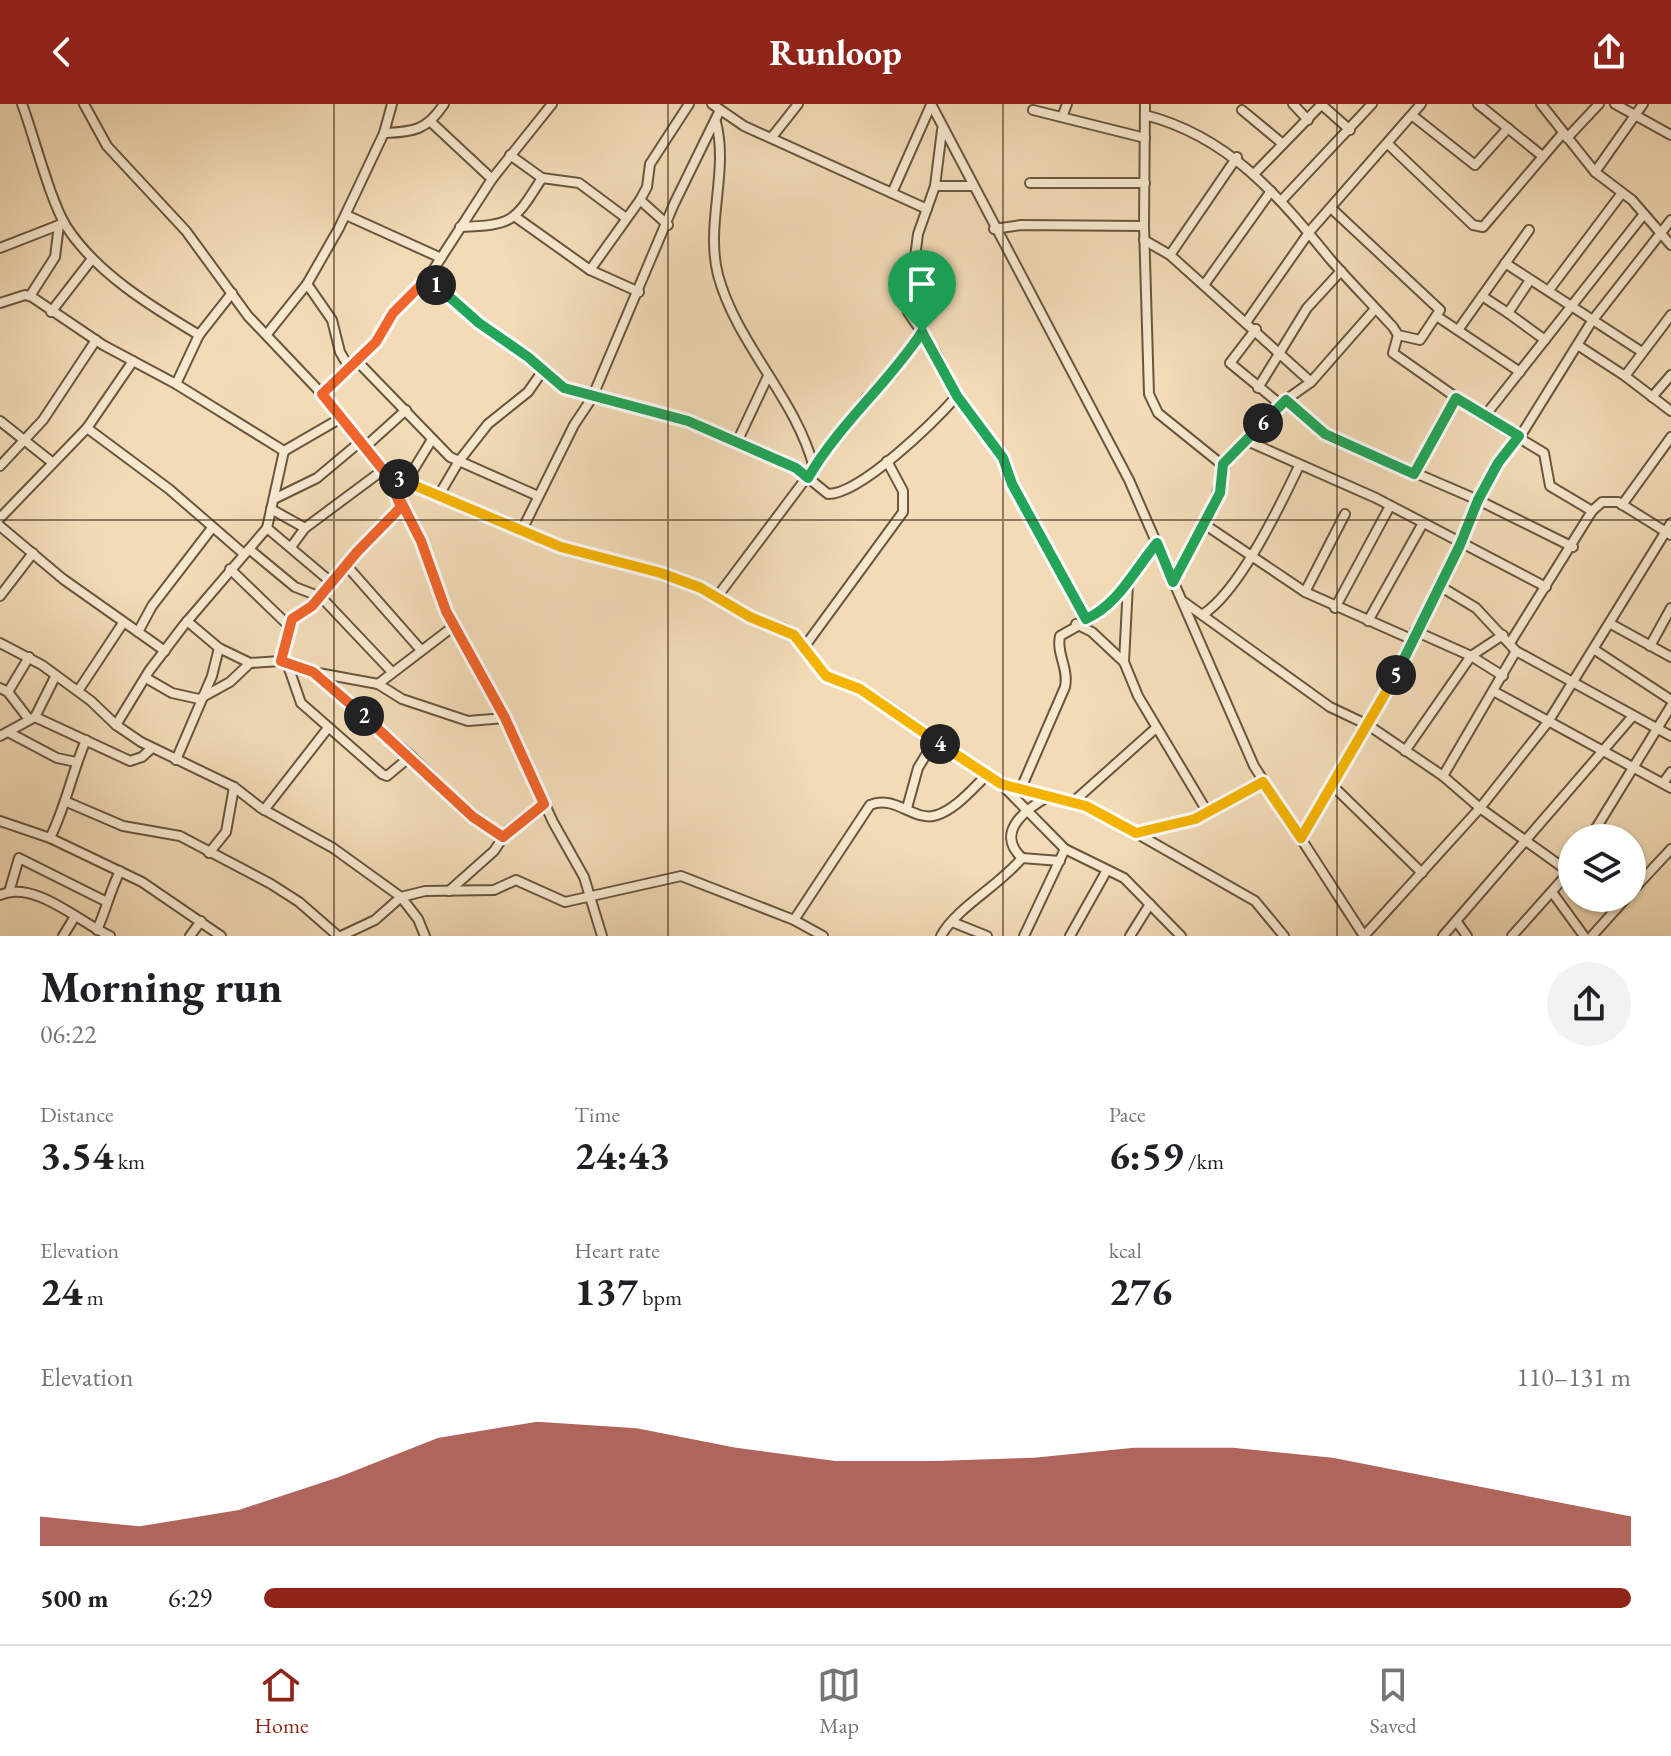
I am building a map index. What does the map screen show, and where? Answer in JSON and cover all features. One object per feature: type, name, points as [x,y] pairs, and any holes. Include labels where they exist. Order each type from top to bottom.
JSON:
[{"type":"street","points":[[22,104],[62,224],[92,259],[159,311],[199,335]]},
{"type":"street","points":[[84,104],[107,146],[186,231],[232,293],[322,394],[386,473],[421,541],[454,626],[505,718],[544,804],[584,877],[602,936]]},
{"type":"street","points":[[267,334],[307,284],[346,215],[384,133],[392,104]]},
{"type":"street","points":[[590,270],[640,200],[647,187],[650,164],[689,104]]},
{"type":"street","points":[[772,137],[798,104]]},
{"type":"street","points":[[892,193],[931,104]]},
{"type":"street","points":[[931,104],[994,229],[1129,480],[1263,782],[1364,936],[1480,808],[1548,722],[1669,530],[1622,505],[1607,501],[1592,511],[1513,647],[1495,692],[1443,776]]},
{"type":"street","points":[[1062,117],[1067,104]]},
{"type":"street","points":[[1145,104],[1144,240],[1149,394],[1153,406],[1223,464]]},
{"type":"street","points":[[1293,104],[1308,120]]},
{"type":"street","points":[[1254,174],[1322,104],[1350,130]]},
{"type":"street","points":[[1281,201],[1372,104]]},
{"type":"street","points":[[1247,321],[1310,231],[1421,104]]},
{"type":"street","points":[[1478,104],[1541,155]]},
{"type":"street","points":[[1541,104],[1595,172],[1644,214],[1671,245]]},
{"type":"street","points":[[1388,144],[1473,225],[1483,227],[1541,155],[1599,104]]},
{"type":"street","points":[[1615,104],[1670,133]]},
{"type":"street","points":[[1595,172],[1643,104]]},
{"type":"street","points":[[384,133],[411,133],[432,123],[442,105]]},
{"type":"street","points":[[322,394],[358,362],[376,342],[393,313],[428,278],[492,179],[549,106]]},
{"type":"street","points":[[716,107],[744,126],[927,209]]},
{"type":"street","points":[[716,107],[721,160],[713,229],[718,274],[768,376],[796,420],[809,447],[814,468]]},
{"type":"street","points":[[1033,110],[1145,138]]},
{"type":"street","points":[[1242,110],[1283,144]]},
{"type":"street","points":[[1145,115],[1198,132],[1237,157],[1310,231],[1398,335],[1420,340],[1440,310],[1432,299],[1331,208]]},
{"type":"street","points":[[1413,116],[1475,165],[1508,128]]},
{"type":"street","points":[[522,530],[574,425],[592,398],[668,225],[674,204],[716,120]]},
{"type":"street","points":[[432,123],[492,179]]},
{"type":"street","points":[[942,129],[935,186],[918,234],[908,312],[957,396],[1003,458],[1012,484],[1086,619]]},
{"type":"street","points":[[510,155],[542,178],[579,183],[626,218]]},
{"type":"street","points":[[1170,255],[1237,157]]},
{"type":"street","points":[[460,227],[498,225],[517,218],[542,178]]},
{"type":"street","points":[[1030,183],[1145,183]]},
{"type":"street","points":[[935,186],[972,186]]},
{"type":"street","points":[[1204,285],[1271,191]]},
{"type":"street","points":[[1549,290],[1622,193]]},
{"type":"street","points":[[640,200],[668,225]]},
{"type":"street","points":[[1484,417],[1644,214]]},
{"type":"street","points":[[346,215],[441,258]]},
{"type":"street","points":[[517,218],[590,270],[639,292]]},
{"type":"street","points":[[1301,838],[1391,687],[1413,635],[1498,463],[1579,346],[1592,321],[1671,220]]},
{"type":"street","points":[[0,248],[62,224]]},
{"type":"street","points":[[0,303],[30,296],[55,257],[62,224]]},
{"type":"street","points":[[994,229],[1021,225],[1144,226]]},
{"type":"street","points":[[1458,330],[1529,230]]},
{"type":"street","points":[[1144,240],[1170,255],[1256,329],[1311,382]]},
{"type":"street","points":[[51,312],[92,259]]},
{"type":"street","points":[[1505,263],[1642,352]]},
{"type":"street","points":[[1258,388],[1307,308],[1341,271]]},
{"type":"street","points":[[428,278],[479,323],[544,369],[564,388],[592,398],[688,421],[796,468],[820,490],[837,494],[887,461],[957,396]]},
{"type":"street","points":[[1508,313],[1530,280]]},
{"type":"street","points":[[307,284],[332,320],[340,352],[350,369]]},
{"type":"street","points":[[176,384],[199,335],[232,293]]},
{"type":"street","points":[[30,296],[96,340],[176,384],[284,451]]},
{"type":"street","points":[[1482,296],[1545,340]]},
{"type":"street","points":[[1173,582],[1220,493],[1223,464],[1283,402],[1311,382],[1375,309]]},
{"type":"street","points":[[1625,376],[1671,315]]},
{"type":"street","points":[[1438,317],[1520,372]]},
{"type":"street","points":[[1256,329],[1230,363],[1258,388],[1283,402],[1325,434],[1478,500],[1573,547]]},
{"type":"street","points":[[717,597],[867,397],[892,375],[922,332]]},
{"type":"street","points":[[1398,335],[1393,353],[1484,417],[1548,456],[1546,479],[1550,486],[1592,511]]},
{"type":"street","points":[[2,461],[43,420],[96,340]]},
{"type":"street","points":[[1579,346],[1671,411]]},
{"type":"street","points":[[0,518],[87,428],[133,361]]},
{"type":"street","points":[[358,362],[406,410],[431,441],[459,461],[538,496]]},
{"type":"street","points":[[439,495],[459,461],[488,424],[528,392],[544,369]]},
{"type":"street","points":[[1652,397],[1671,375]]},
{"type":"street","points":[[737,442],[768,376]]},
{"type":"street","points":[[1414,474],[1456,398]]},
{"type":"street","points":[[274,499],[317,478],[406,410]]},
{"type":"street","points":[[116,725],[187,621],[267,528],[284,451],[341,418]]},
{"type":"street","points":[[0,421],[22,443],[34,447],[53,463]]},
{"type":"street","points":[[87,428],[169,489],[212,528],[295,587],[321,597],[392,672]]},
{"type":"street","points":[[1622,505],[1671,437]]},
{"type":"street","points":[[1245,440],[1390,506],[1546,587]]},
{"type":"street","points":[[406,482],[431,441]]},
{"type":"street","points":[[805,646],[903,512],[903,491],[887,461]]},
{"type":"street","points":[[1202,615],[1223,597],[1278,512],[1299,466]]},
{"type":"street","points":[[386,473],[582,553],[683,580],[750,617],[785,629],[805,646],[826,676],[860,689],[1001,784],[1023,810],[1065,849],[1124,878],[1181,936]]},
{"type":"street","points":[[291,547],[305,528],[386,473]]},
{"type":"street","points":[[1335,608],[1390,506]]},
{"type":"street","points":[[401,507],[346,565],[321,597],[288,625],[284,662],[301,703],[384,775],[411,756]]},
{"type":"street","points":[[271,509],[305,528]]},
{"type":"street","points":[[1305,592],[1345,514]]},
{"type":"street","points":[[1368,621],[1423,523]]},
{"type":"street","points":[[1204,524],[1305,592],[1335,608],[1471,656],[1503,676]]},
{"type":"street","points":[[0,526],[123,623],[165,651]]},
{"type":"street","points":[[138,632],[152,606],[212,528]]},
{"type":"street","points":[[267,528],[331,582]]},
{"type":"street","points":[[1092,632],[1099,614],[1128,583],[1157,543]]},
{"type":"street","points":[[0,596],[33,553]]},
{"type":"street","points":[[346,565],[421,650]]},
{"type":"street","points":[[230,569],[288,625]]},
{"type":"street","points":[[1124,662],[1128,583]]},
{"type":"street","points":[[1438,585],[1476,608],[1513,647],[1632,717],[1671,736]]},
{"type":"street","points":[[1181,599],[1330,707],[1368,725],[1443,776],[1480,808],[1558,863]]},
{"type":"street","points":[[1650,646],[1671,608]]},
{"type":"street","points":[[1022,786],[1065,687],[1067,676],[1060,655],[1060,636],[1076,624],[1099,614]]},
{"type":"street","points":[[187,621],[219,648],[250,663],[284,662],[313,672],[378,684],[402,699],[459,719],[505,718]]},
{"type":"street","points":[[78,691],[123,623]]},
{"type":"street","points":[[1076,624],[1092,632],[1124,662],[1156,728],[1208,813]]},
{"type":"street","points":[[1611,624],[1671,657]]},
{"type":"street","points":[[378,684],[454,626]]},
{"type":"street","points":[[1405,751],[1471,656],[1503,635]]},
{"type":"street","points":[[0,643],[29,657],[78,691],[116,725],[152,748],[234,787],[264,810],[333,848],[401,897],[418,919],[425,936]]},
{"type":"street","points":[[176,760],[199,699],[212,676],[219,648]]},
{"type":"street","points":[[1595,650],[1671,700]]},
{"type":"street","points":[[29,657],[4,690],[32,718],[130,761],[152,748]]},
{"type":"street","points":[[146,678],[172,693],[199,699],[230,682],[250,663]]},
{"type":"street","points":[[313,672],[411,756],[473,817],[503,837]]},
{"type":"street","points":[[4,734],[32,718],[55,677]]},
{"type":"street","points":[[1495,692],[1671,788]]},
{"type":"street","points":[[1599,824],[1671,706]]},
{"type":"street","points":[[1443,936],[1632,717]]},
{"type":"street","points":[[264,810],[328,728]]},
{"type":"street","points":[[1073,802],[1156,728]]},
{"type":"street","points":[[4,734],[57,758],[76,762]]},
{"type":"street","points":[[50,838],[67,802],[76,762],[86,740]]},
{"type":"street","points":[[907,808],[918,768],[935,740]]},
{"type":"street","points":[[1663,783],[1671,772]]},
{"type":"street","points":[[794,920],[870,805],[886,803],[928,817],[940,815],[987,775]]},
{"type":"street","points":[[1136,833],[1208,813],[1263,782]]},
{"type":"street","points":[[1001,784],[1022,786],[1073,802],[1136,833],[1255,901],[1284,936]]},
{"type":"street","points":[[1333,786],[1422,873]]},
{"type":"street","points":[[209,853],[226,832],[234,787]]},
{"type":"street","points":[[1051,795],[1023,810],[1013,828],[1016,853],[1022,858],[1060,861]]},
{"type":"street","points":[[67,802],[123,826],[180,836],[290,896],[339,936],[375,920],[401,897],[425,891],[494,890],[516,880],[565,902],[681,876],[794,920],[823,936]]},
{"type":"street","points":[[449,891],[487,858],[503,837],[544,804]]},
{"type":"street","points":[[0,821],[50,838],[120,871],[160,892],[221,936]]},
{"type":"street","points":[[1024,936],[1065,849]]},
{"type":"street","points":[[1646,876],[1671,849]]},
{"type":"street","points":[[105,901],[19,858],[4,894],[48,900],[92,931],[110,936]]},
{"type":"street","points":[[941,936],[952,922],[999,884],[1022,858]]},
{"type":"street","points":[[1070,936],[1107,870]]},
{"type":"street","points":[[92,931],[106,912],[105,901],[120,871]]},
{"type":"street","points":[[1512,936],[1558,886]]},
{"type":"street","points":[[1552,892],[1584,936]]},
{"type":"street","points":[[1130,936],[1150,904]]},
{"type":"street","points":[[1592,936],[1614,912]]},
{"type":"street","points":[[63,936],[74,918]]},
{"type":"street","points":[[190,936],[201,921]]},
{"type":"street","points":[[952,922],[987,936]]},
{"type":"street","points":[[1457,922],[1467,936]]},
{"type":"street","points":[[1351,936],[1358,927]]},
{"type":"route","points":[[922,332],[892,375],[867,397],[808,478],[796,468],[688,421],[577,394],[564,388],[544,369],[479,323],[428,278],[393,313],[376,342],[358,362],[322,394],[388,476],[401,507],[357,552],[321,597],[306,612],[292,619],[286,632],[281,661],[313,672],[411,756],[473,817],[503,837],[544,804],[505,718],[446,611],[421,541],[401,507],[388,476],[561,547],[683,580],[750,617],[785,629],[805,646],[826,676],[878,699],[1001,784],[1022,786],[1064,798],[1086,806],[1136,833],[1195,819],[1263,782],[1301,838],[1391,687],[1411,639],[1460,545],[1478,500],[1498,463],[1519,436],[1456,398],[1414,474],[1325,434],[1286,400],[1223,464],[1220,493],[1173,582],[1157,543],[1128,583],[1099,614],[1086,619],[1012,484],[1003,458],[957,396],[922,332]]}]
